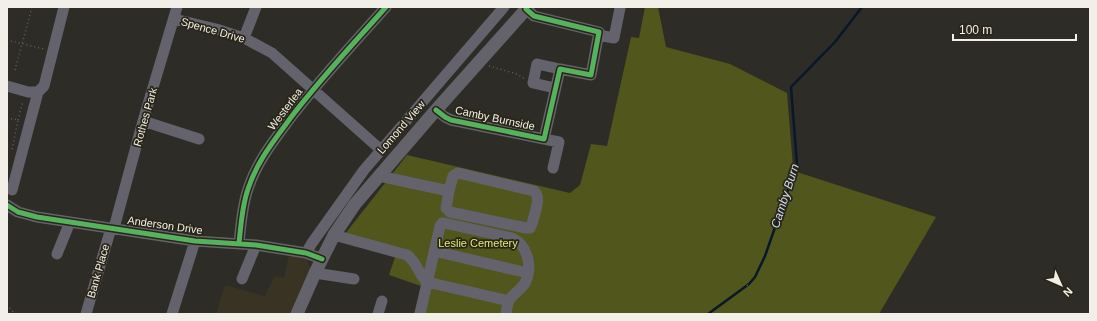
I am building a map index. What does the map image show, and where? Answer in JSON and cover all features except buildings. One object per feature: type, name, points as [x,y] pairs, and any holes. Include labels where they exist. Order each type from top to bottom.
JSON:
[{"type":"main road","points":[[298,314],[322,258],[334,235],[355,204],[527,8]]},
{"type":"street","points":[[12,190],[38,92],[44,86],[64,7]]},
{"type":"street","name":"Rothes Park","points":[[112,228],[177,7]]},
{"type":"street","points":[[244,38],[256,7]]},
{"type":"street","name":"Westerlea","points":[[239,243],[242,216],[248,189],[259,161],[312,90],[386,7]]},
{"type":"street","name":"Lomond View","points":[[306,253],[348,192],[381,150],[504,7]]},
{"type":"street","points":[[527,8],[534,16],[599,32],[591,74],[537,64],[533,83],[555,88]]},
{"type":"street","points":[[598,35],[614,38],[620,8]]},
{"type":"street","name":"Spence Drive","points":[[174,19],[216,29],[244,38],[272,53],[381,150]]},
{"type":"street","name":"Camby Burnside","points":[[436,110],[451,120],[544,139],[560,69]]},
{"type":"street","points":[[7,86],[25,91],[38,92]]},
{"type":"street","points":[[143,121],[200,139]]},
{"type":"street","points":[[544,139],[559,142],[553,168]]},
{"type":"street","points":[[459,173],[534,191],[538,198],[532,224],[530,228],[526,228],[448,211],[446,206],[449,191],[453,176],[459,173]]},
{"type":"street","points":[[379,176],[449,191]]},
{"type":"street","name":"Anderson Drive","points":[[7,205],[18,212],[37,217],[195,241],[239,243],[306,253],[322,258]]},
{"type":"street","points":[[57,254],[70,222]]},
{"type":"street","points":[[422,313],[434,251],[440,226],[443,223],[512,238],[520,243],[524,248],[528,259],[528,273],[524,284],[509,300],[506,314]]},
{"type":"street","name":"Bank Place","points":[[86,314],[112,228]]},
{"type":"street","points":[[520,243],[524,237],[526,228]]},
{"type":"street","points":[[334,235],[407,256],[416,263],[427,282],[509,300]]},
{"type":"street","points":[[172,314],[195,241]]},
{"type":"street","points":[[242,279],[256,246]]},
{"type":"street","points":[[434,251],[528,273]]},
{"type":"street","points":[[315,273],[354,280]]},
{"type":"street","points":[[378,314],[382,301]]},
{"type":"path","points":[[15,70],[32,7]]},
{"type":"path","points":[[7,40],[53,52]]},
{"type":"path","points":[[489,66],[517,74],[533,83]]},
{"type":"path","points":[[7,154],[11,154],[25,91]]},
{"type":"path","points":[[7,118],[18,120]]},
{"type":"path","points":[[7,305],[15,314]]},
{"type":"shaded area","points":[[289,254],[306,258],[312,271],[292,314],[216,314],[225,285],[265,296],[274,276],[284,278]]},
{"type":"green space","name":"Leslie Cemetery","points":[[645,7],[658,7],[666,47],[730,64],[787,93],[793,167],[800,173],[936,217],[879,314],[414,314],[421,286],[389,275],[395,257],[341,239],[407,155],[570,193],[580,185],[591,144],[607,146],[631,37],[639,38]]},
{"type":"waterway","name":"Camby Burn","points":[[708,314],[749,284],[755,277],[765,256],[797,165],[791,87],[835,42],[862,7]]},
{"type":"cycle path","points":[[239,243],[246,195],[256,169],[267,151],[314,88],[386,7]]},
{"type":"cycle path","points":[[436,110],[451,120],[544,139],[560,69],[591,75],[599,32],[534,16],[526,9]]},
{"type":"cycle path","points":[[7,205],[18,212],[37,217],[195,241],[256,245],[306,253],[322,259]]}]
